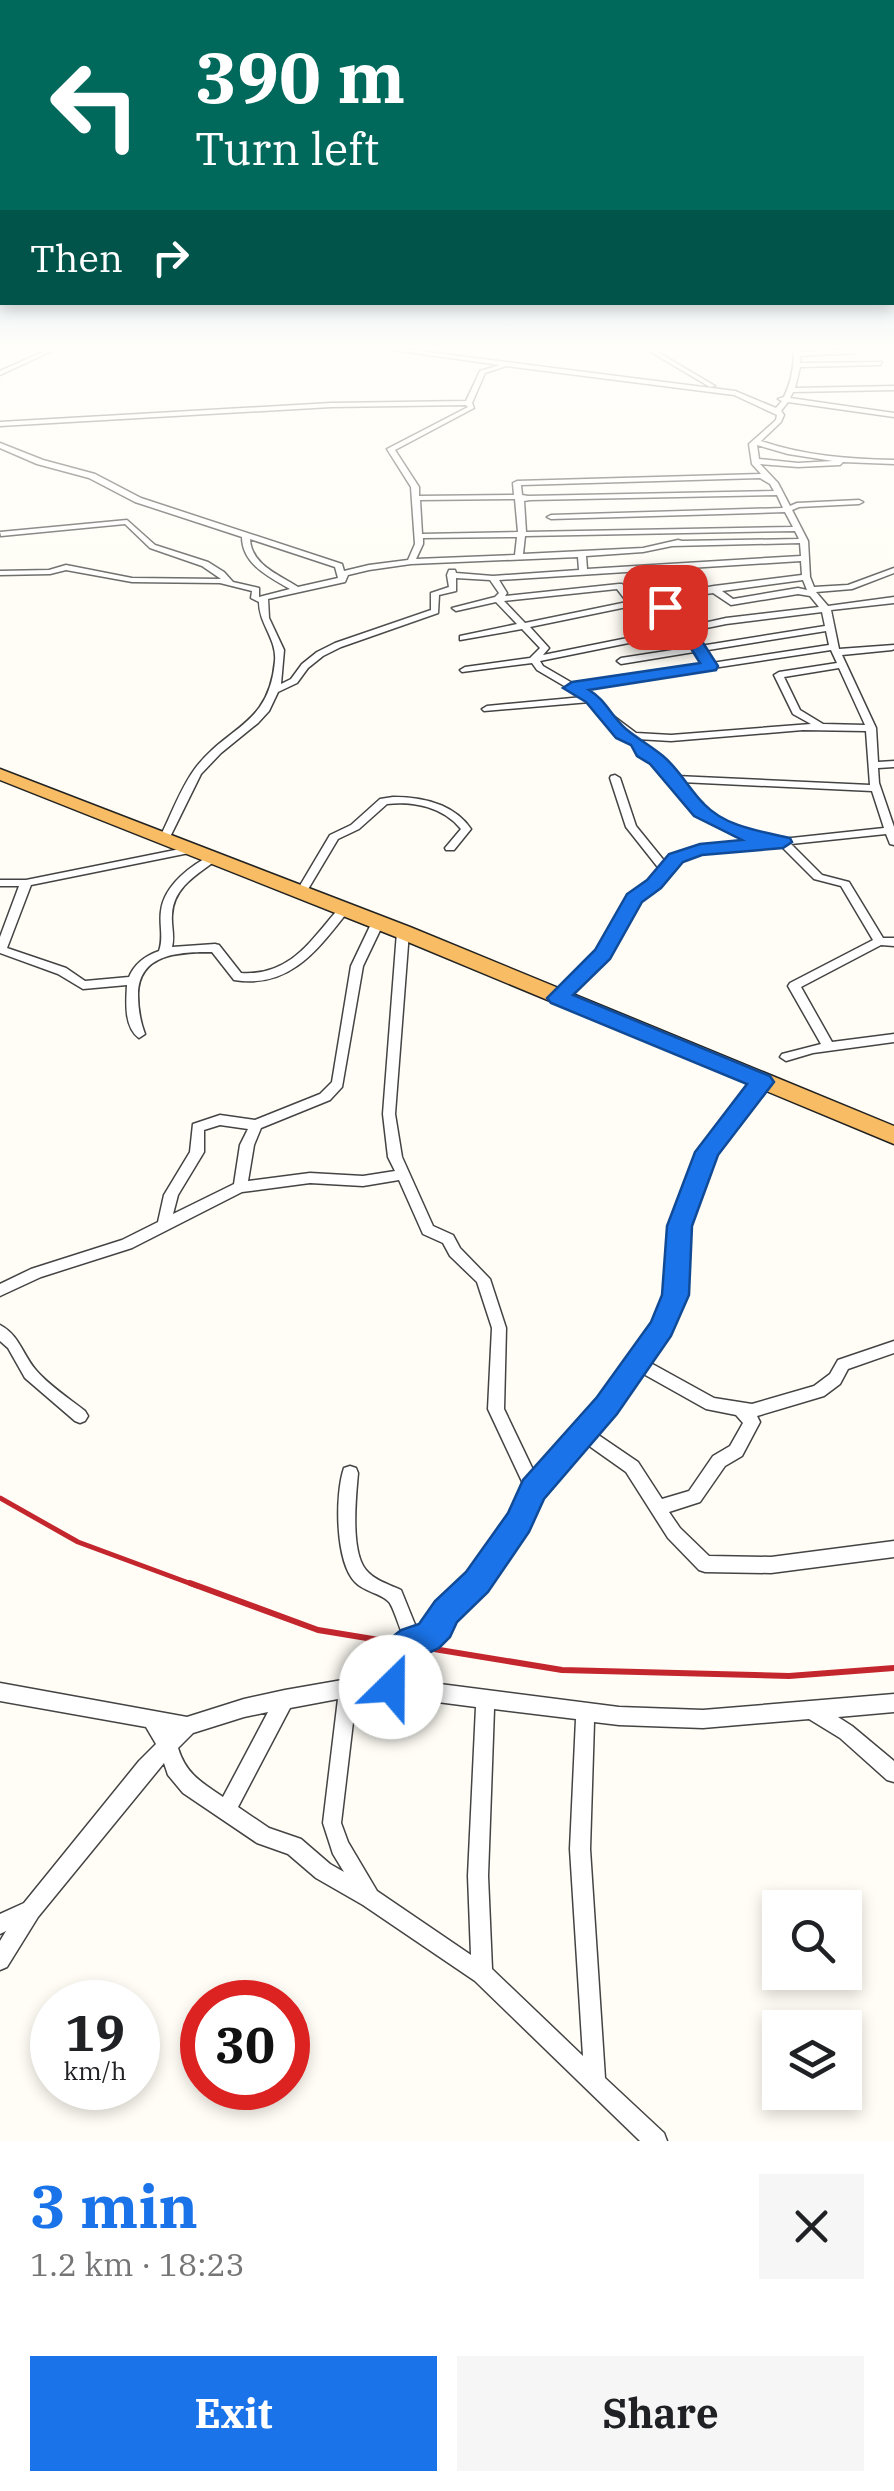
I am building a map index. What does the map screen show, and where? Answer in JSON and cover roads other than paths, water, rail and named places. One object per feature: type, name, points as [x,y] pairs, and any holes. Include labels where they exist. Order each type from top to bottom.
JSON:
[{"type":"highway","points":[[0,774],[404,932],[894,1135]]},
{"type":"street","points":[[0,445],[40,462],[92,476],[138,500],[339,566],[342,580]]},
{"type":"street","points":[[401,445],[391,450],[415,487],[417,498],[418,553],[411,562]]},
{"type":"street","points":[[558,998],[603,954],[634,898],[654,884],[676,858],[700,850],[893,835],[875,788],[871,728],[838,656],[826,609],[806,577],[804,541],[774,483],[755,461],[755,445]]},
{"type":"street","points":[[767,445],[853,460],[894,462]]},
{"type":"street","points":[[755,461],[815,465],[853,460]]},
{"type":"street","points":[[520,515],[517,483],[761,476],[774,483]]},
{"type":"street","points":[[519,558],[520,499],[780,493]]},
{"type":"street","points":[[417,498],[543,497]]},
{"type":"street","points":[[551,517],[788,510],[797,505],[859,502]]},
{"type":"street","points":[[2,534],[131,523],[150,545],[176,557],[215,566],[230,582]]},
{"type":"street","points":[[419,536],[538,536],[676,528],[799,529]]},
{"type":"street","points":[[675,544],[682,540],[676,528]]},
{"type":"street","points":[[246,536],[244,544],[264,571],[295,588]]},
{"type":"street","points":[[342,580],[344,574],[357,568],[391,568],[411,562],[582,554],[675,544],[804,541]]},
{"type":"street","points":[[274,690],[294,681],[304,664],[356,637],[435,612],[435,593],[453,589],[451,575],[455,564],[434,562],[418,553]]},
{"type":"street","points":[[582,554],[583,570]]},
{"type":"street","points":[[451,575],[493,578],[803,558]]},
{"type":"street","points":[[0,573],[50,572],[66,567],[155,583],[230,582],[256,590],[255,598],[263,601]]},
{"type":"street","points":[[714,589],[731,602],[842,588],[894,570]]},
{"type":"street","points":[[463,638],[632,602],[806,577]]},
{"type":"street","points":[[493,578],[503,592],[498,599]]},
{"type":"street","points":[[164,839],[202,766],[257,722],[270,704],[280,649],[262,617],[264,597],[342,580]]},
{"type":"street","points":[[456,608],[498,599],[619,586],[632,602]]},
{"type":"street","points":[[658,598],[680,620],[683,634],[692,638],[710,666]]},
{"type":"street","points":[[498,599],[544,648],[534,658]]},
{"type":"street","points":[[464,670],[518,663],[726,620],[894,600]]},
{"type":"street","points":[[621,660],[828,628]]},
{"type":"street","points":[[823,727],[796,712],[778,675],[838,656],[842,651],[892,646]]},
{"type":"street","points":[[572,688],[710,666],[838,656]]},
{"type":"street","points":[[534,658],[540,668],[592,698],[622,735],[638,742],[729,733]]},
{"type":"street","points":[[518,663],[556,677]]},
{"type":"street","points":[[487,709],[592,698]]},
{"type":"street","points":[[600,711],[634,736],[645,738],[823,727],[871,728]]},
{"type":"street","points":[[638,742],[675,779],[700,812],[740,834],[783,842],[818,877],[845,884],[880,941]]},
{"type":"street","points":[[872,765],[894,764]]},
{"type":"street","points":[[615,778],[632,827],[665,869]]},
{"type":"street","points":[[675,779],[875,788]]},
{"type":"street","points":[[300,894],[334,837],[355,827],[380,803],[392,798],[419,802],[460,820],[466,829],[450,848]]},
{"type":"street","points":[[0,883],[26,882],[190,850]]},
{"type":"street","points":[[165,951],[169,936],[166,909],[172,891],[214,858]]},
{"type":"street","points":[[26,882],[0,949],[62,971],[83,985],[130,981]]},
{"type":"street","points":[[139,1034],[131,1018],[130,981],[134,972],[165,951],[215,948],[238,976],[268,979],[288,970],[344,910]]},
{"type":"street","points":[[164,1224],[172,1195],[197,1152],[198,1127],[220,1120],[256,1125],[325,1097],[338,1084],[357,966],[378,922]]},
{"type":"street","points":[[404,932],[389,1114],[395,1157],[428,1230],[448,1239],[455,1252],[482,1279],[498,1328],[496,1409],[534,1490]]},
{"type":"street","points":[[829,1047],[794,986],[880,941],[894,942]]},
{"type":"street","points":[[786,1057],[894,1038]]},
{"type":"street","points":[[391,1687],[398,1653],[412,1640],[428,1637],[446,1612],[477,1582],[518,1523],[534,1490],[582,1434],[670,1313],[680,1263],[679,1226],[708,1152],[762,1082]]},
{"type":"street","points":[[240,1186],[247,1146],[256,1125]]},
{"type":"street","points":[[0,1290],[36,1273],[128,1244],[240,1186],[310,1178],[363,1181],[402,1175]]},
{"type":"street","points":[[0,1331],[13,1344],[30,1374],[80,1416]]},
{"type":"street","points":[[636,1362],[711,1404],[752,1411],[820,1391],[835,1379],[843,1364],[894,1347]]},
{"type":"street","points":[[660,1507],[694,1497],[719,1461],[736,1450],[752,1422],[741,1410]]},
{"type":"street","points":[[582,1434],[632,1468],[674,1533],[705,1564],[771,1565],[894,1549]]},
{"type":"street","points":[[350,1473],[347,1502],[355,1570],[364,1580],[395,1596],[412,1640]]},
{"type":"street","points":[[0,1692],[186,1726],[286,1699],[348,1688],[391,1687],[585,1712],[703,1718],[894,1702]]},
{"type":"street","points":[[348,1688],[332,1823],[340,1847],[370,1898]]},
{"type":"street","points":[[482,1974],[478,1876],[485,1698]]},
{"type":"street","points":[[227,1808],[286,1699]]},
{"type":"street","points":[[811,1710],[846,1732],[894,1773]]},
{"type":"street","points":[[585,1712],[580,1850],[595,2082]]},
{"type":"street","points":[[150,1718],[169,1748],[175,1768],[190,1786],[264,1836],[294,1846],[322,1871],[370,1898],[482,1974],[656,2141]]},
{"type":"street","points":[[0,1960],[32,1910],[146,1768],[186,1726]]},
{"type":"street","points":[[0,1924],[32,1910]]},
{"type":"railway","points":[[0,1498],[78,1542],[197,1586]]},
{"type":"railway","points":[[190,1583],[318,1630],[562,1670],[789,1676],[894,1668]]}]
